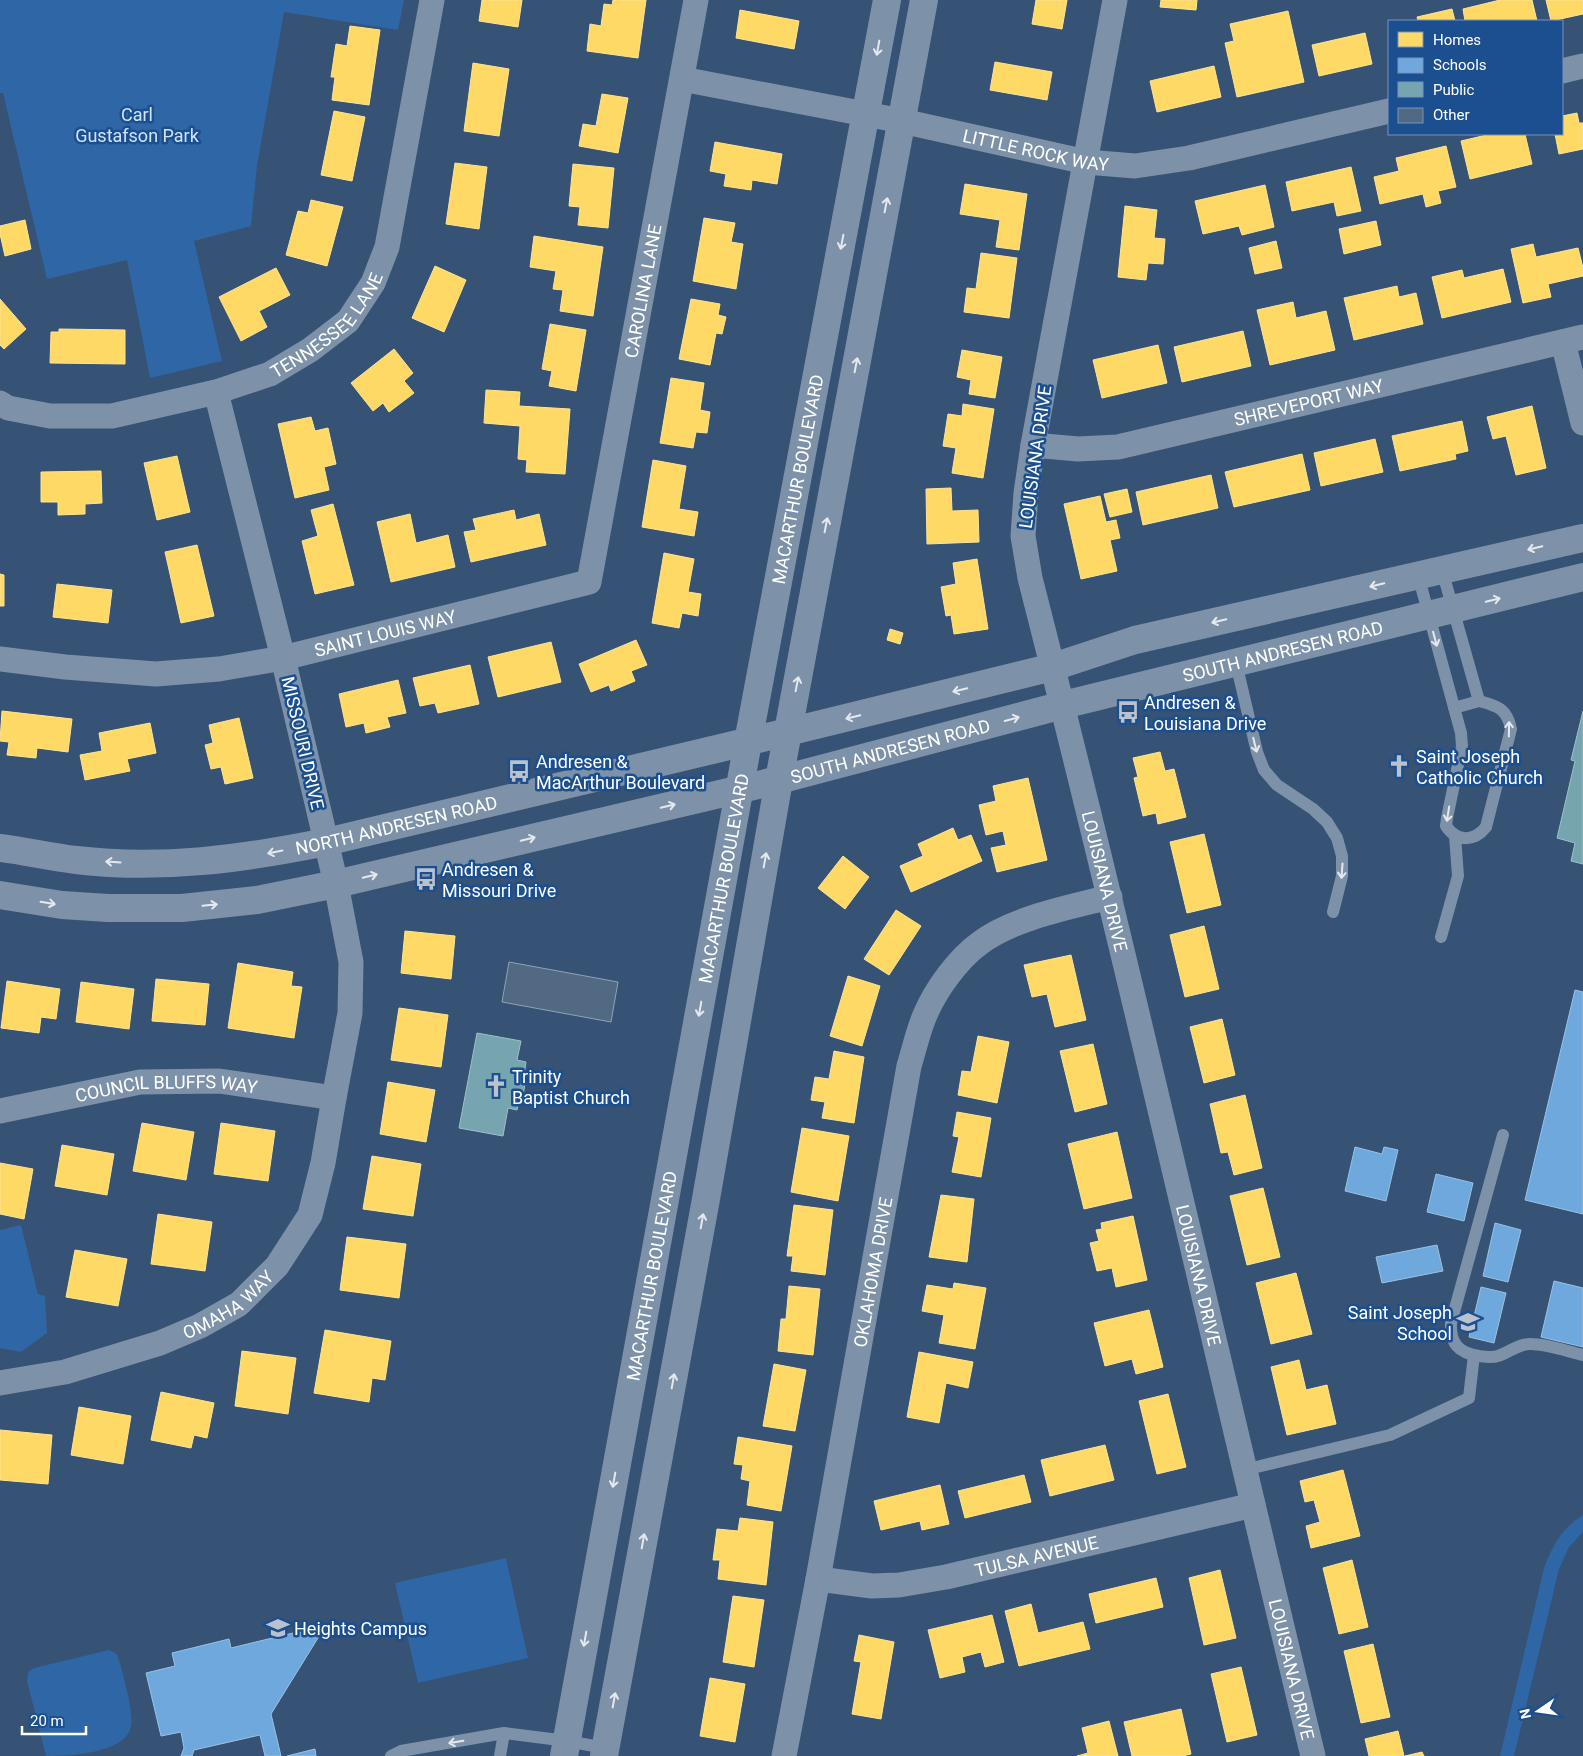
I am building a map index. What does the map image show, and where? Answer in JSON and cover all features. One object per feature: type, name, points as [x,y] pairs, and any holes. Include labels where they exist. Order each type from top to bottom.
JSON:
[{"type":"street","name":"TENNESSEE LANE","points":[[0,403],[8,408],[50,416],[112,416],[216,392],[270,374],[310,350],[348,321],[373,283],[387,247],[432,0]]},
{"type":"street","name":"CAROLINA LANE","points":[[589,582],[696,0]]},
{"type":"street","name":"MACARTHUR BOULEVARD","points":[[565,1748],[748,742],[887,0]]},
{"type":"street","name":"MACARTHUR BOULEVARD","points":[[605,1752],[706,1199],[779,780],[924,0]]},
{"type":"street","name":"LOUISIANA DRIVE","points":[[1115,0],[1033,445],[1026,493],[1023,536],[1030,578],[1110,896],[1313,1756]]},
{"type":"street","points":[[1563,71],[1583,66]]},
{"type":"street","name":"LITTLE ROCK WAY","points":[[682,79],[902,121],[1086,162],[1135,166],[1189,158],[1388,111]]},
{"type":"street","points":[[1573,340],[1583,423]]},
{"type":"street","name":"SHREVEPORT WAY","points":[[1033,445],[1078,449],[1118,447],[1573,340]]},
{"type":"street","name":"MISSOURI DRIVE","points":[[216,392],[284,658],[336,884],[351,962],[350,1013],[334,1098]]},
{"type":"street","points":[[788,732],[1053,667],[1135,640],[1583,538]]},
{"type":"street","name":"SOUTH ANDRESEN ROAD","points":[[779,780],[1063,706],[1583,577]]},
{"type":"street","name":"SAINT LOUIS WAY","points":[[0,659],[65,667],[156,674],[219,669],[284,658],[589,582]]},
{"type":"street","name":"NORTH ANDRESEN ROAD","points":[[0,848],[75,860],[121,863],[195,863],[268,854],[326,842],[788,732]]},
{"type":"street","points":[[0,895],[62,905],[108,908],[182,908],[258,900],[336,884],[779,780]]},
{"type":"street","name":"OKLAHOMA DRIVE","points":[[784,1756],[818,1579],[909,1066],[925,1015],[947,976],[980,942],[1011,926],[1110,896]]},
{"type":"street","name":"COUNCIL BLUFFS WAY","points":[[0,1111],[140,1082],[219,1081],[334,1098]]},
{"type":"street","name":"OMAHA WAY","points":[[0,1383],[65,1372],[160,1344],[200,1326],[239,1304],[277,1266],[310,1215],[323,1163],[334,1098]]},
{"type":"street","name":"TULSA AVENUE","points":[[818,1579],[872,1586],[899,1585],[946,1577],[1253,1505]]},
{"type":"lane","points":[[1430,573],[1441,612],[1479,702]]},
{"type":"lane","points":[[1430,573],[1441,612],[1454,708],[1462,732],[1462,746],[1446,818],[1446,826],[1456,836],[1462,838],[1476,837],[1486,827],[1511,728],[1507,716],[1497,706],[1479,702],[1454,708]]},
{"type":"lane","points":[[1236,663],[1257,752],[1264,770],[1277,785],[1313,809],[1327,822],[1337,838],[1342,856],[1342,876],[1333,912]]},
{"type":"lane","points":[[1441,937],[1458,876],[1456,836]]},
{"type":"lane","points":[[1503,1135],[1451,1323],[1450,1334],[1455,1344],[1462,1351],[1489,1358],[1498,1357],[1517,1346],[1528,1344],[1540,1345],[1583,1356]]},
{"type":"lane","points":[[1244,1470],[1390,1435],[1469,1398],[1474,1355]]},
{"type":"lane","points":[[392,1756],[401,1751],[504,1733],[565,1748],[605,1752]]},
{"type":"lane","points":[[500,1756],[504,1733]]},
{"type":"green space","name":"Carl Gustafson Park","points":[[0,0],[404,0],[398,30],[284,12],[257,166],[251,226],[194,241],[222,361],[150,378],[127,260],[47,279],[3,93],[0,93]]},
{"type":"green space","points":[[21,1225],[38,1294],[45,1296],[47,1333],[21,1352],[0,1348],[0,1230]]},
{"type":"green space","points":[[1583,1515],[1583,1532],[1569,1547],[1559,1569],[1514,1756],[1500,1756],[1544,1568],[1563,1532]]},
{"type":"green space","points":[[506,1558],[528,1658],[418,1683],[395,1583]]},
{"type":"green space","points":[[109,1650],[117,1654],[127,1690],[131,1711],[131,1726],[127,1735],[108,1748],[81,1754],[46,1756],[27,1681],[28,1672],[34,1668]]},
{"type":"building: Homes","points":[[482,0],[522,0],[518,27],[479,21]]},
{"type":"building: Homes","points":[[613,0],[646,0],[638,58],[587,51],[590,24],[601,26],[604,4],[612,5]]},
{"type":"building: Homes","points":[[1036,0],[1067,0],[1062,29],[1032,24]]},
{"type":"building: Homes","points":[[1161,0],[1197,0],[1196,10],[1160,7]]},
{"type":"building: Homes","points":[[1500,0],[1532,0],[1537,20],[1465,20],[1463,9]]},
{"type":"building: Homes","points":[[1546,0],[1583,0],[1583,14],[1551,20]]},
{"type":"building: Homes","points":[[1452,9],[1455,20],[1418,20],[1417,17]]},
{"type":"building: Homes","points":[[740,10],[799,21],[794,49],[736,38]]},
{"type":"building: Homes","points":[[1288,11],[1304,82],[1237,97],[1225,43],[1234,41],[1230,24]]},
{"type":"building: Homes","points":[[350,26],[380,30],[369,105],[332,100],[335,77],[331,77],[336,44],[347,46]]},
{"type":"building: Homes","points":[[1365,33],[1372,64],[1319,76],[1312,45]]},
{"type":"building: Homes","points":[[995,62],[1052,72],[1047,100],[990,90]]},
{"type":"building: Homes","points":[[473,63],[509,69],[499,136],[464,131]]},
{"type":"building: Homes","points":[[1214,66],[1221,97],[1157,112],[1150,81]]},
{"type":"building: Homes","points":[[602,94],[628,98],[618,153],[579,146],[583,124],[596,126]]},
{"type":"building: Homes","points":[[334,111],[365,117],[352,181],[321,175]]},
{"type":"building: Homes","points":[[1577,113],[1579,123],[1583,123],[1583,149],[1559,154],[1555,135],[1563,135],[1563,116]]},
{"type":"building: Homes","points":[[1487,135],[1525,135],[1532,164],[1470,179],[1461,141]]},
{"type":"building: Homes","points":[[715,142],[782,154],[777,184],[752,180],[751,190],[724,186],[726,174],[710,171]]},
{"type":"building: Homes","points":[[1446,146],[1456,187],[1438,191],[1441,203],[1426,207],[1423,194],[1380,204],[1374,177],[1399,171],[1396,158]]},
{"type":"building: Homes","points":[[455,163],[487,167],[479,229],[446,224]]},
{"type":"building: Homes","points":[[573,164],[614,168],[608,228],[578,225],[580,207],[569,206]]},
{"type":"building: Homes","points":[[1351,167],[1361,211],[1337,216],[1334,202],[1292,211],[1286,182]]},
{"type":"building: Homes","points":[[965,184],[1027,194],[1019,250],[996,247],[1000,220],[960,214]]},
{"type":"building: Homes","points":[[1265,185],[1274,227],[1242,235],[1239,226],[1203,234],[1195,201]]},
{"type":"building: Homes","points":[[311,200],[343,207],[327,266],[286,255],[298,211],[308,213]]},
{"type":"building: Homes","points":[[1125,206],[1157,210],[1154,238],[1165,239],[1163,264],[1148,263],[1146,280],[1118,277]]},
{"type":"building: Homes","points":[[704,218],[735,223],[731,242],[743,244],[736,289],[693,281]]},
{"type":"building: Homes","points":[[25,220],[31,249],[5,256],[0,226]]},
{"type":"building: Homes","points":[[1376,221],[1381,245],[1344,254],[1339,229]]},
{"type":"building: Homes","points":[[534,236],[603,247],[593,316],[560,311],[563,290],[553,289],[556,271],[530,267]]},
{"type":"building: Homes","points":[[1276,241],[1282,268],[1255,274],[1249,248]]},
{"type":"building: Homes","points":[[1533,244],[1536,257],[1578,248],[1583,276],[1548,284],[1551,297],[1523,303],[1511,249]]},
{"type":"building: Homes","points":[[981,253],[1017,258],[1009,318],[964,312],[967,288],[976,289]]},
{"type":"building: Homes","points":[[435,266],[466,280],[444,332],[412,318]]},
{"type":"building: Homes","points":[[276,268],[290,295],[259,311],[267,327],[241,341],[219,297]]},
{"type":"building: Homes","points":[[1503,269],[1511,302],[1442,318],[1432,277],[1462,270],[1464,278]]},
{"type":"building: Homes","points":[[1397,286],[1399,297],[1416,293],[1423,324],[1354,340],[1344,298]]},
{"type":"building: Homes","points":[[0,299],[26,329],[4,349],[0,345]]},
{"type":"building: Homes","points":[[691,299],[720,304],[718,315],[726,317],[722,334],[716,333],[710,365],[679,359]]},
{"type":"building: Homes","points":[[1293,302],[1296,318],[1326,311],[1335,350],[1270,365],[1257,310]]},
{"type":"building: Homes","points":[[550,324],[586,330],[576,391],[549,386],[552,371],[542,369]]},
{"type":"building: Homes","points":[[59,329],[125,330],[125,364],[50,363],[51,332],[59,332]]},
{"type":"building: Homes","points":[[1243,331],[1251,366],[1182,382],[1174,347]]},
{"type":"building: Homes","points":[[1158,345],[1167,383],[1102,398],[1093,360]]},
{"type":"building: Homes","points":[[394,349],[413,373],[404,381],[414,393],[389,412],[383,403],[373,411],[351,383]]},
{"type":"building: Homes","points":[[962,350],[1002,357],[995,398],[969,394],[971,380],[957,377]]},
{"type":"building: Homes","points":[[671,378],[704,383],[700,410],[710,412],[707,433],[696,432],[693,448],[660,443]]},
{"type":"building: Homes","points":[[486,390],[520,392],[519,406],[570,409],[565,474],[526,472],[527,460],[518,459],[520,426],[484,423]]},
{"type":"building: Homes","points":[[963,404],[994,409],[983,478],[952,473],[956,448],[943,446],[948,414],[962,416]]},
{"type":"building: Homes","points":[[1532,406],[1546,468],[1516,475],[1506,436],[1493,439],[1487,417]]},
{"type":"building: Homes","points":[[311,417],[315,431],[328,428],[336,464],[324,467],[329,490],[295,498],[278,424]]},
{"type":"building: Homes","points":[[1462,421],[1468,451],[1455,454],[1456,459],[1400,471],[1392,436]]},
{"type":"building: Homes","points":[[1375,439],[1383,472],[1321,486],[1314,453]]},
{"type":"building: Homes","points":[[1302,454],[1310,490],[1234,507],[1225,472]]},
{"type":"building: Homes","points":[[177,456],[190,512],[157,520],[144,463]]},
{"type":"building: Homes","points":[[653,460],[686,466],[679,509],[698,512],[694,536],[642,527]]},
{"type":"building: Homes","points":[[101,471],[102,503],[85,504],[85,514],[58,515],[58,502],[41,502],[41,472]]},
{"type":"building: Homes","points":[[1211,475],[1218,508],[1143,525],[1136,492]]},
{"type":"building: Homes","points":[[951,488],[952,511],[978,510],[979,542],[927,544],[926,489]]},
{"type":"building: Homes","points":[[1127,489],[1132,512],[1110,517],[1104,494]]},
{"type":"building: Homes","points":[[1100,496],[1106,522],[1116,520],[1120,538],[1110,540],[1117,571],[1081,579],[1064,504]]},
{"type":"building: Homes","points":[[333,504],[354,585],[315,594],[302,541],[318,536],[311,510]]},
{"type":"building: Homes","points":[[514,510],[516,520],[539,514],[546,545],[471,562],[464,532],[476,530],[473,519]]},
{"type":"building: Homes","points":[[410,514],[416,543],[448,535],[455,567],[391,582],[377,522]]},
{"type":"building: Homes","points":[[197,545],[214,616],[181,623],[165,552]]},
{"type":"building: Homes","points":[[664,553],[694,559],[688,592],[701,594],[698,616],[682,613],[679,628],[652,623]]},
{"type":"building: Homes","points":[[977,559],[988,629],[954,634],[951,615],[946,616],[941,587],[956,584],[953,563]]},
{"type":"building: Homes","points":[[0,574],[4,575],[4,606],[0,606]]},
{"type":"building: Homes","points":[[57,584],[112,590],[108,623],[53,617]]},
{"type":"building: Homes","points":[[890,629],[903,633],[900,644],[887,640]]},
{"type":"building: Homes","points":[[636,640],[647,665],[631,671],[635,681],[611,691],[609,685],[591,692],[579,664]]},
{"type":"building: Homes","points":[[551,642],[561,682],[498,697],[488,657]]},
{"type":"building: Homes","points":[[470,665],[479,704],[438,713],[435,703],[420,706],[413,678]]},
{"type":"building: Homes","points":[[398,680],[406,713],[387,717],[390,727],[366,733],[364,723],[346,727],[339,694]]},
{"type":"building: Homes","points":[[2,711],[72,719],[68,752],[37,748],[36,758],[7,755],[9,742],[0,741]]},
{"type":"building: Homes","points":[[239,718],[253,778],[225,784],[221,767],[211,769],[205,745],[213,743],[209,725]]},
{"type":"building: Homes","points":[[150,723],[156,753],[127,759],[130,771],[85,780],[80,755],[102,751],[99,733]]},
{"type":"building: Homes","points":[[1160,752],[1165,771],[1174,769],[1186,817],[1158,824],[1156,813],[1143,816],[1134,778],[1138,777],[1133,758]]},
{"type":"building: Homes","points":[[1028,778],[1047,860],[997,872],[991,848],[1006,845],[1003,831],[986,835],[979,805],[996,801],[993,786]]},
{"type":"building: Homes","points":[[953,828],[958,840],[971,835],[982,861],[911,892],[900,866],[923,856],[918,844]]},
{"type":"building: Homes","points":[[1204,834],[1221,905],[1187,913],[1170,842]]},
{"type":"building: Homes","points":[[843,856],[869,877],[845,909],[818,888]]},
{"type":"building: Homes","points":[[896,910],[921,926],[889,975],[864,959]]},
{"type":"building: Homes","points":[[1204,926],[1219,989],[1185,997],[1170,935]]},
{"type":"building: Homes","points":[[405,931],[455,936],[451,979],[401,973]]},
{"type":"building: Homes","points":[[1071,955],[1086,1020],[1055,1027],[1047,994],[1032,997],[1024,965]]},
{"type":"building: Homes","points":[[238,963],[293,972],[291,986],[302,987],[294,1038],[228,1028]]},
{"type":"building: Homes","points":[[848,976],[880,986],[862,1046],[830,1036]]},
{"type":"building: Homes","points":[[156,979],[209,984],[205,1025],[152,1021]]},
{"type":"building: Homes","points":[[7,981],[60,989],[56,1019],[41,1017],[39,1033],[1,1028]]},
{"type":"building: Homes","points":[[81,982],[134,989],[129,1029],[76,1022]]},
{"type":"building: Homes","points":[[399,1008],[448,1015],[441,1067],[391,1060]]},
{"type":"building: Homes","points":[[1222,1019],[1235,1075],[1204,1083],[1190,1027]]},
{"type":"building: Homes","points":[[978,1036],[1009,1042],[997,1103],[958,1095],[962,1071],[971,1072]]},
{"type":"building: Homes","points":[[1093,1044],[1107,1104],[1075,1112],[1060,1051]]},
{"type":"building: Homes","points":[[834,1051],[864,1057],[854,1123],[822,1118],[825,1102],[811,1100],[815,1077],[829,1079]]},
{"type":"building: Homes","points":[[388,1082],[435,1090],[426,1142],[380,1134]]},
{"type":"building: Homes","points":[[1245,1095],[1262,1168],[1234,1175],[1228,1152],[1221,1153],[1210,1104]]},
{"type":"building: Homes","points":[[957,1112],[991,1118],[981,1177],[952,1172],[959,1137],[953,1136]]},
{"type":"building: Homes","points":[[142,1123],[194,1132],[186,1180],[133,1171]]},
{"type":"building: Homes","points":[[221,1123],[275,1131],[268,1181],[214,1174]]},
{"type":"building: Homes","points":[[802,1128],[849,1136],[838,1201],[791,1192]]},
{"type":"building: Homes","points":[[1117,1132],[1132,1198],[1084,1209],[1068,1144]]},
{"type":"building: Homes","points":[[62,1145],[114,1154],[107,1195],[55,1186]]},
{"type":"building: Homes","points":[[372,1156],[421,1164],[413,1216],[363,1209]]},
{"type":"building: Homes","points":[[0,1163],[33,1169],[24,1219],[0,1214]]},
{"type":"building: Homes","points":[[1263,1188],[1280,1257],[1247,1265],[1230,1196]]},
{"type":"building: Homes","points":[[941,1195],[974,1199],[967,1262],[929,1257]]},
{"type":"building: Homes","points":[[794,1205],[833,1210],[825,1275],[791,1271],[793,1256],[787,1256]]},
{"type":"building: Homes","points":[[158,1214],[212,1222],[205,1271],[151,1264]]},
{"type":"building: Homes","points":[[1133,1216],[1147,1280],[1116,1287],[1112,1268],[1097,1271],[1090,1243],[1099,1241],[1096,1230],[1102,1229],[1101,1223]]},
{"type":"building: Homes","points":[[347,1237],[406,1244],[399,1298],[340,1290]]},
{"type":"building: Homes","points":[[75,1250],[127,1259],[118,1306],[66,1297]]},
{"type":"building: Homes","points":[[1296,1273],[1312,1334],[1271,1344],[1256,1283]]},
{"type":"building: Homes","points":[[954,1283],[986,1288],[975,1349],[939,1343],[944,1315],[922,1311],[927,1285],[953,1289]]},
{"type":"building: Homes","points":[[789,1286],[820,1289],[813,1355],[778,1351],[781,1319],[786,1319]]},
{"type":"building: Homes","points":[[1149,1310],[1163,1367],[1136,1374],[1132,1359],[1105,1366],[1094,1323]]},
{"type":"building: Homes","points":[[325,1330],[391,1341],[385,1380],[372,1378],[369,1402],[314,1393]]},
{"type":"building: Homes","points":[[242,1351],[296,1358],[288,1414],[235,1406]]},
{"type":"building: Homes","points":[[919,1352],[973,1362],[968,1388],[946,1383],[939,1423],[907,1417]]},
{"type":"building: Homes","points":[[1299,1360],[1306,1390],[1327,1385],[1336,1424],[1287,1435],[1271,1367]]},
{"type":"building: Homes","points":[[774,1364],[806,1370],[795,1431],[763,1426]]},
{"type":"building: Homes","points":[[161,1392],[214,1403],[207,1438],[194,1435],[191,1448],[151,1440]]},
{"type":"building: Homes","points":[[1168,1394],[1186,1467],[1157,1474],[1139,1401]]},
{"type":"building: Homes","points":[[79,1407],[131,1416],[123,1464],[71,1455]]},
{"type":"building: Homes","points":[[0,1430],[52,1435],[48,1484],[0,1480]]},
{"type":"building: Homes","points":[[738,1437],[792,1446],[781,1511],[747,1505],[750,1481],[741,1479],[743,1465],[734,1464]]},
{"type":"building: Homes","points":[[1105,1445],[1114,1480],[1050,1496],[1041,1460]]},
{"type":"building: Homes","points":[[1343,1470],[1360,1536],[1311,1548],[1306,1526],[1320,1522],[1314,1500],[1305,1502],[1300,1481]]},
{"type":"building: Homes","points":[[1024,1475],[1031,1502],[965,1518],[958,1491]]},
{"type":"building: Homes","points":[[940,1485],[949,1524],[922,1530],[920,1521],[881,1530],[874,1501]]},
{"type":"building: Homes","points":[[740,1518],[773,1522],[766,1585],[718,1579],[720,1560],[713,1560],[717,1529],[738,1531]]},
{"type":"building: Homes","points":[[1352,1560],[1368,1627],[1339,1634],[1323,1568]]},
{"type":"building: Homes","points":[[1220,1570],[1236,1638],[1204,1645],[1189,1578]]},
{"type":"building: Homes","points":[[1156,1578],[1163,1607],[1096,1623],[1089,1594]]},
{"type":"building: Homes","points":[[733,1596],[764,1600],[754,1667],[723,1662]]},
{"type":"building: Homes","points":[[1031,1604],[1038,1633],[1083,1622],[1090,1649],[1019,1666],[1005,1611]]},
{"type":"building: Homes","points":[[992,1615],[1004,1662],[985,1667],[981,1652],[962,1657],[965,1672],[940,1678],[928,1630]]},
{"type":"building: Homes","points":[[859,1635],[894,1642],[881,1719],[852,1714],[861,1662],[854,1661]]},
{"type":"building: Homes","points":[[1373,1644],[1390,1717],[1361,1723],[1344,1651]]},
{"type":"building: Homes","points":[[1241,1667],[1257,1735],[1227,1742],[1211,1674]]},
{"type":"building: Homes","points":[[710,1678],[745,1684],[735,1742],[700,1736]]},
{"type":"building: Homes","points":[[1181,1709],[1191,1754],[1183,1756],[1132,1756],[1124,1722]]},
{"type":"building: Homes","points":[[1109,1721],[1118,1756],[1077,1756],[1088,1753],[1082,1728]]},
{"type":"building: Homes","points":[[1398,1731],[1404,1756],[1369,1756],[1365,1739]]},
{"type":"building: Homes","points":[[1422,1752],[1424,1756],[1405,1756]]},
{"type":"building: Schools","points":[[1575,990],[1583,992],[1583,1214],[1525,1200]]},
{"type":"building: Schools","points":[[1355,1147],[1382,1154],[1384,1147],[1398,1150],[1386,1201],[1345,1191]]},
{"type":"building: Schools","points":[[1436,1174],[1473,1183],[1464,1221],[1427,1212]]},
{"type":"building: Schools","points":[[1495,1223],[1521,1230],[1508,1282],[1483,1276]]},
{"type":"building: Schools","points":[[1437,1245],[1443,1271],[1382,1283],[1376,1257]]},
{"type":"building: Schools","points":[[1554,1281],[1583,1288],[1583,1347],[1541,1337]]},
{"type":"building: Schools","points":[[1481,1287],[1506,1293],[1494,1343],[1469,1337]]},
{"type":"building: Schools","points":[[326,1625],[271,1714],[281,1756],[265,1756],[260,1735],[194,1750],[192,1756],[181,1756],[184,1748],[181,1732],[161,1736],[146,1673],[175,1666],[172,1653],[229,1639],[231,1648]]},
{"type":"building: Schools","points":[[315,1749],[316,1756],[287,1756]]},
{"type":"building: Public","points":[[1583,711],[1583,864],[1571,861],[1575,843],[1557,838],[1575,761],[1571,760]]},
{"type":"building: Public","name":"Trinity Baptist Church","points":[[477,1033],[521,1041],[517,1060],[526,1062],[523,1097],[520,1097],[517,1110],[508,1108],[503,1136],[459,1128]]},
{"type":"building: Other","points":[[509,962],[618,982],[611,1022],[502,1002]]},
{"type":"place","name":"Andresen & Louisiana Drive","points":[[1128,712]]},
{"type":"place","name":"Saint Joseph Catholic Church","points":[[1399,766]]},
{"type":"place","name":"Andresen & MacArthur Boulevard","points":[[519,771]]},
{"type":"place","name":"Andresen & Missouri Drive","points":[[426,879]]},
{"type":"place","name":"Trinity Baptist Church","points":[[496,1086]]},
{"type":"place","name":"Saint Joseph School","points":[[1468,1322]]},
{"type":"place","name":"Heights Campus","points":[[278,1628]]}]
